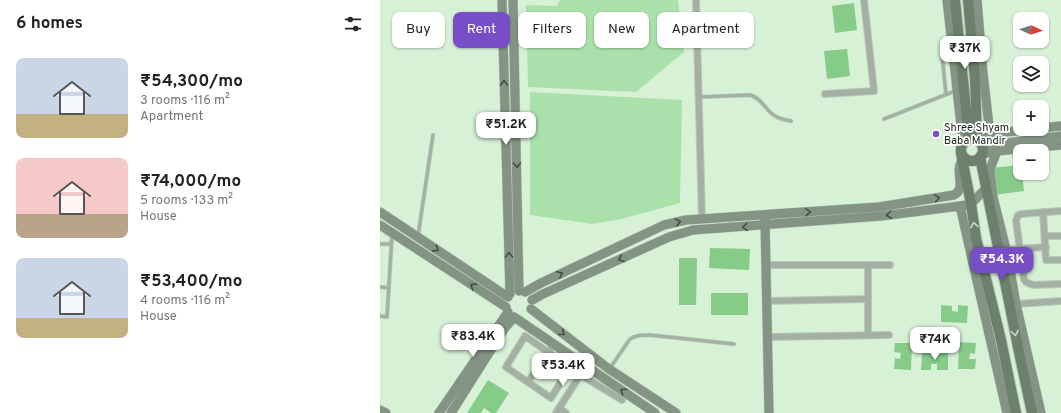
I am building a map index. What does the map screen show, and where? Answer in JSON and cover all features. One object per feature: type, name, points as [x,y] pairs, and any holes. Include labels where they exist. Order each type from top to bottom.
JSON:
[{"type":"main road","points":[[955,0],[976,146],[1024,356],[1032,413]]},
{"type":"main road","points":[[962,157],[970,161],[975,160],[976,146],[975,79],[968,0]]},
{"type":"main road","points":[[976,146],[961,146],[962,157],[1001,367],[1016,413]]},
{"type":"street","points":[[451,413],[504,329],[509,312],[506,302],[509,295],[502,0]]},
{"type":"street","points":[[513,0],[522,291]]},
{"type":"street","points":[[696,0],[702,219]]},
{"type":"street","points":[[826,94],[874,91],[864,0]]},
{"type":"street","points":[[947,0],[957,90],[976,146]]},
{"type":"street","points":[[977,0],[990,135]]},
{"type":"street","points":[[1049,127],[1061,126]]},
{"type":"street","points":[[976,146],[990,135],[1013,131]]},
{"type":"street","points":[[976,146],[1061,136]]},
{"type":"street","points":[[976,146],[997,151],[1061,145]]},
{"type":"street","points":[[997,151],[990,169],[993,196],[1007,250],[1024,356],[1041,413]]},
{"type":"street","points":[[509,295],[516,291],[522,291],[541,283],[664,226],[686,220],[879,208],[954,196],[960,189],[959,165],[962,157]]},
{"type":"street","points":[[509,312],[520,318],[525,316],[529,313],[532,305],[543,294],[669,237],[693,230],[765,226],[881,216],[960,206],[971,204],[986,188]]},
{"type":"street","points":[[960,206],[1001,367],[1007,413]]},
{"type":"street","points":[[1061,211],[1018,214],[1016,221],[1024,279],[1026,282],[1033,285],[1061,284]]},
{"type":"street","points":[[380,212],[509,295]]},
{"type":"street","points":[[1043,212],[1046,260],[1061,260]]},
{"type":"street","points":[[764,215],[770,413]]},
{"type":"street","points":[[380,224],[655,413]]},
{"type":"street","points":[[1045,236],[1061,236]]},
{"type":"street","points":[[1007,250],[1046,247]]},
{"type":"street","points":[[766,265],[890,265]]},
{"type":"street","points":[[868,265],[868,335]]},
{"type":"street","points":[[522,291],[530,296],[532,305],[609,369],[676,413]]},
{"type":"street","points":[[767,301],[868,299]]},
{"type":"street","points":[[1016,304],[1061,301]]},
{"type":"street","points":[[439,413],[509,312]]},
{"type":"street","points":[[768,337],[889,335]]},
{"type":"street","points":[[525,336],[548,352],[570,367],[551,398],[506,366],[525,336]]},
{"type":"street","points":[[528,382],[554,344]]},
{"type":"street","points":[[566,413],[558,411],[586,366]]},
{"type":"street","points":[[581,375],[622,400]]},
{"type":"street","points":[[380,410],[386,413]]},
{"type":"lane","points":[[942,55],[946,94]]},
{"type":"lane","points":[[884,119],[957,90]]},
{"type":"lane","points":[[699,97],[750,95],[759,99],[776,117],[791,121]]},
{"type":"lane","points":[[418,237],[433,135]]},
{"type":"lane","points":[[380,316],[387,317],[392,233]]},
{"type":"lane","points":[[380,244],[392,244]]},
{"type":"lane","points":[[380,287],[389,288]]},
{"type":"lane","points":[[609,369],[630,339],[639,335],[734,344]]},
{"type":"green space","points":[[560,0],[678,0],[679,12],[657,12],[657,48],[684,48],[684,52],[636,92],[528,87],[527,48],[586,48],[586,12],[526,12],[526,5],[557,6]]},
{"type":"green space","points":[[530,92],[682,100],[680,203],[621,219],[592,224],[530,215]]},
{"type":"building","points":[[854,3],[857,30],[835,33],[832,6]]},
{"type":"building","points":[[847,49],[850,76],[827,79],[824,51]]},
{"type":"building","points":[[1013,166],[1013,180],[1023,180],[1024,191],[994,195],[991,168]]},
{"type":"building","points":[[710,248],[750,249],[749,270],[709,268]]},
{"type":"building","points":[[679,258],[697,258],[696,305],[679,305]]},
{"type":"building","points":[[711,293],[748,293],[748,315],[711,315]]},
{"type":"building","points":[[941,305],[952,306],[952,311],[958,312],[958,305],[968,306],[967,323],[941,322]]},
{"type":"building","points":[[959,342],[976,343],[975,354],[970,353],[969,359],[976,359],[975,369],[958,369]]},
{"type":"building","points":[[895,343],[912,343],[911,370],[894,369],[895,358],[900,359],[901,353],[894,352]]},
{"type":"building","points":[[922,353],[948,353],[948,370],[937,370],[937,364],[931,364],[931,370],[921,370]]},
{"type":"building","points":[[488,380],[509,393],[496,413],[491,413],[484,408],[481,413],[467,413]]},
{"type":"place","name":"Shree Shyam Baba Mandir","points":[[936,134]]}]
